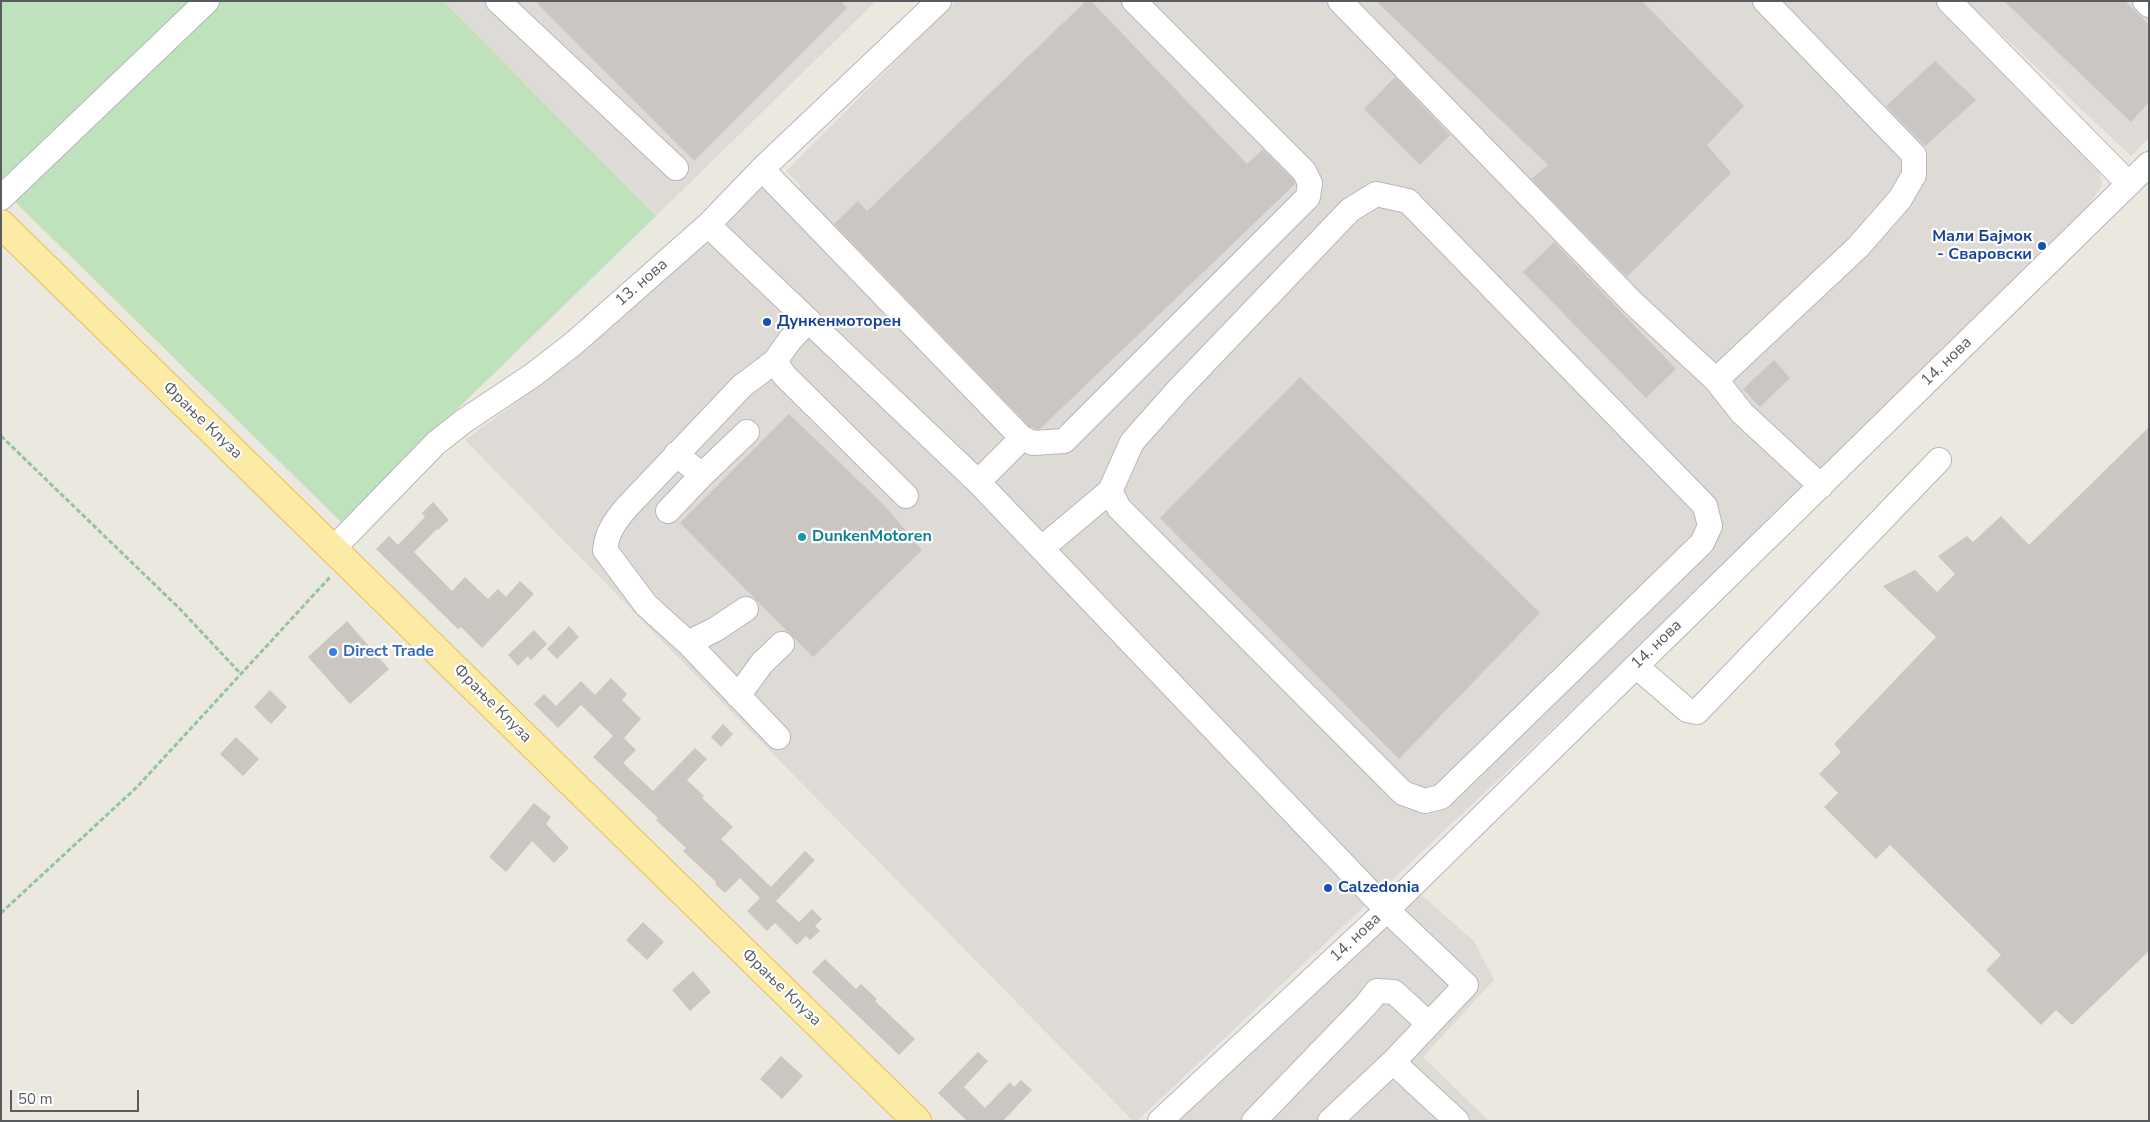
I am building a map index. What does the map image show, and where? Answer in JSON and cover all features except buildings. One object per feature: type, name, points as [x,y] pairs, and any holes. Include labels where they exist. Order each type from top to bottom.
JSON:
[{"type":"main road","name":"Фрање Клуза","points":[[1,224],[917,1121]]},
{"type":"lane","points":[[1,198],[207,1]]},
{"type":"lane","points":[[498,1],[676,168]]},
{"type":"lane","name":"13. нова","points":[[339,554],[436,443],[533,375],[573,344],[708,225],[762,170],[939,1]]},
{"type":"lane","points":[[762,170],[1022,438],[1034,443],[1064,441],[1308,197],[1310,183],[1304,171],[1134,1]]},
{"type":"lane","points":[[1340,1],[1633,303],[1716,380],[1742,412],[1821,486]]},
{"type":"lane","points":[[1716,380],[1858,247],[1900,199],[1914,175],[1914,155],[1765,1]]},
{"type":"lane","points":[[1949,1],[2141,177]]},
{"type":"lane","points":[[2145,1],[2149,5]]},
{"type":"lane","name":"14. нова","points":[[1160,1121],[1386,910],[2141,177]]},
{"type":"lane","points":[[1042,548],[1110,491],[1132,442],[1179,389],[1350,210],[1376,194],[1408,201],[1705,506],[1710,526],[1702,543],[1441,797],[1425,801],[1403,793],[1119,508],[1110,491]]},
{"type":"lane","points":[[708,225],[978,482],[1386,910],[1466,985],[1393,1062],[1330,1121]]},
{"type":"lane","points":[[778,737],[688,643],[646,605],[606,550],[607,538],[614,522],[742,386],[774,361],[808,321]]},
{"type":"lane","points":[[774,361],[784,376],[906,496]]},
{"type":"lane","points":[[668,511],[747,432]]},
{"type":"lane","points":[[978,482],[1022,438]]},
{"type":"lane","points":[[676,454],[702,475]]},
{"type":"lane","points":[[1636,666],[1687,710],[1697,712],[1939,460]]},
{"type":"lane","points":[[688,643],[716,629],[746,609]]},
{"type":"lane","points":[[738,696],[762,663],[782,644]]},
{"type":"lane","points":[[1254,1121],[1366,1005],[1377,991],[1394,992],[1429,1024]]},
{"type":"lane","points":[[1393,1062],[1456,1121]]},
{"type":"path","points":[[1,436],[179,608],[240,672]]},
{"type":"path","points":[[1,913],[137,788],[240,672],[339,554]]},
{"type":"shaded area","points":[[443,1],[876,1],[656,216]]},
{"type":"shaded area","points":[[956,1],[1936,1],[2098,164],[2102,185],[2086,209],[1609,675],[1137,1121],[1133,1121],[465,440],[567,365],[762,178],[785,201],[801,186],[786,171]]},
{"type":"shaded area","points":[[1966,1],[2149,1],[2149,138],[2131,156]]},
{"type":"shaded area","name":"Calzedonia","points":[[1417,891],[1474,941],[1494,980],[1423,1057],[1489,1121],[1177,1121]]},
{"type":"green space","points":[[1,1],[443,1],[656,216],[341,522],[1,188]]},
{"type":"place","name":"Мали Бајмок - Сваровски","points":[[2042,246]]},
{"type":"place","name":"Дункенмоторен","points":[[767,322]]},
{"type":"place","name":"DunkenMotoren","points":[[802,537]]},
{"type":"place","name":"Direct Trade","points":[[333,652]]},
{"type":"place","name":"Calzedonia","points":[[1328,888]]}]
